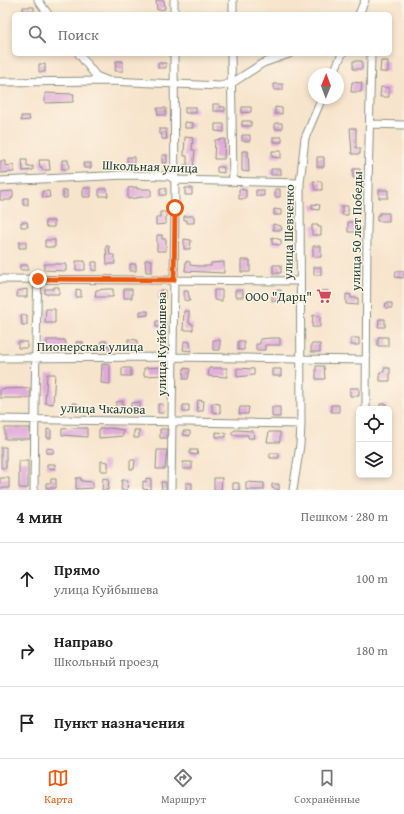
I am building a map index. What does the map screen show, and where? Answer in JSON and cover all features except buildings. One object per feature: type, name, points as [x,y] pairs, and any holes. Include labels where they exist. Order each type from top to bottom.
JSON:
[{"type":"street","points":[[38,0],[47,12]]},
{"type":"street","points":[[174,0],[174,12]]},
{"type":"street","points":[[233,0],[233,12]]},
{"type":"street","points":[[360,12],[365,0]]},
{"type":"street","points":[[81,56],[96,76],[110,81]]},
{"type":"street","name":"улица Куйбышева","points":[[171,490],[174,280],[174,56]]},
{"type":"street","points":[[231,56],[233,181]]},
{"type":"street","points":[[0,82],[110,81],[220,86],[232,83],[263,63],[283,56]]},
{"type":"street","points":[[336,68],[341,56]]},
{"type":"street","name":"улица 50 лет Победы","points":[[366,406],[371,56]]},
{"type":"street","name":"улица Шевченко","points":[[293,490],[300,445],[300,183],[304,138],[319,104]]},
{"type":"street","points":[[370,124],[404,125]]},
{"type":"street","name":"Школьная улица","points":[[0,180],[126,175],[169,176],[174,180],[300,183]]},
{"type":"street","points":[[0,279],[299,281]]},
{"type":"street","points":[[34,490],[34,358],[38,279]]},
{"type":"street","name":"Пионерская улица","points":[[0,358],[173,357],[366,360]]},
{"type":"street","name":"улица Чкалова","points":[[0,419],[35,418],[300,424]]},
{"type":"place","name":"ООО \"Дарц\"","points":[[324,296]]},
{"type":"route","points":[[38,279],[174,280],[175,208]]}]
